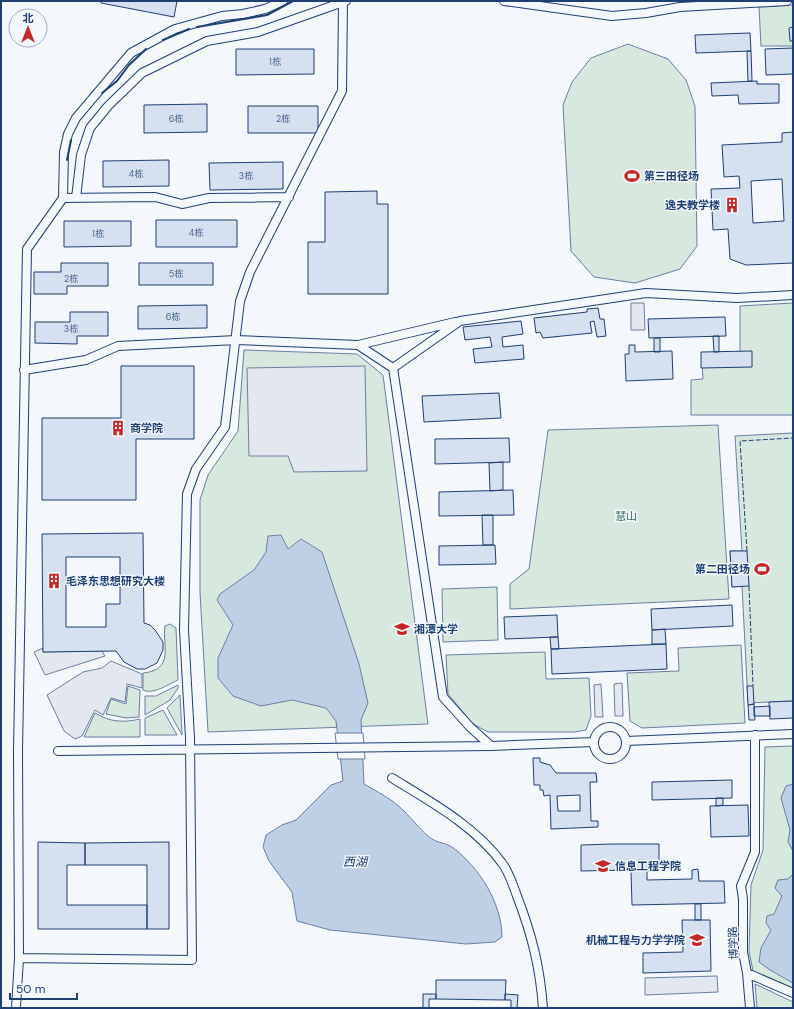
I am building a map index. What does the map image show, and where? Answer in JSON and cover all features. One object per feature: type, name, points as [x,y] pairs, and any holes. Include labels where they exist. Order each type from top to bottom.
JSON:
[{"type":"street","points":[[16,1008],[20,958],[18,751],[27,249],[63,198],[64,152],[68,134],[76,118],[131,53],[175,29],[222,16],[243,14],[265,9],[283,1]]},
{"type":"street","points":[[504,1],[612,16],[646,13],[680,7],[787,1]]},
{"type":"street","points":[[20,958],[192,960],[190,748],[184,630],[187,494],[196,469],[225,427],[240,301],[250,272],[289,198],[342,91],[345,2],[258,32],[207,41],[142,74],[108,106],[90,128],[81,155],[76,198]]},
{"type":"street","points":[[63,198],[155,197],[182,204],[209,198],[289,198]]},
{"type":"street","points":[[24,370],[86,360],[118,346],[236,340],[358,345],[460,321],[646,293],[737,298],[793,295]]},
{"type":"street","points":[[393,368],[460,321]]},
{"type":"street","points":[[358,345],[393,368],[443,697],[470,727],[491,746]]},
{"type":"street","points":[[609,726],[622,732],[626,740],[624,751],[616,758],[611,759],[601,756],[595,748],[594,742],[600,730],[609,726]]},
{"type":"street","points":[[626,740],[793,734]]},
{"type":"street","name":"博学路","points":[[755,735],[755,852],[741,886],[743,899],[743,952],[747,973],[793,993]]},
{"type":"street","points":[[58,751],[190,748],[491,746],[594,742]]},
{"type":"street","points":[[392,778],[465,826],[490,849],[503,864],[530,931],[540,975],[543,1008]]},
{"type":"street","points":[[747,973],[750,1008]]},
{"type":"green space","points":[[793,5],[793,46],[761,46],[759,7]]},
{"type":"green space","name":"第三田径场","points":[[628,44],[668,59],[686,80],[695,106],[697,246],[680,269],[635,283],[594,277],[571,251],[563,105],[572,82],[591,58]]},
{"type":"green space","points":[[793,303],[793,415],[691,415],[691,380],[703,379],[702,363],[740,362],[740,306]]},
{"type":"green space","points":[[244,350],[357,354],[383,375],[428,724],[208,732],[200,592],[200,500],[208,475],[238,431]]},
{"type":"green space","name":"慧山","points":[[718,425],[729,599],[510,609],[510,584],[529,569],[548,430]]},
{"type":"green space","name":"第二田径场","points":[[793,433],[793,701],[748,703],[742,586],[732,587],[730,551],[742,551],[735,436]]},
{"type":"green space","points":[[497,587],[498,640],[443,642],[442,589]]},
{"type":"green space","points":[[170,624],[176,628],[178,680],[156,690],[143,690],[143,673],[153,671],[160,667],[163,662],[165,656],[165,626]]},
{"type":"green space","points":[[741,645],[745,723],[642,728],[630,721],[627,673],[679,671],[678,648]]},
{"type":"green space","points":[[545,652],[546,679],[589,678],[591,716],[586,730],[575,732],[488,732],[473,724],[448,694],[446,655]]},
{"type":"green space","points":[[178,685],[178,688],[170,700],[145,715],[145,696],[156,696]]},
{"type":"green space","points":[[128,686],[140,690],[139,717],[126,718],[106,714],[111,699],[126,704]]},
{"type":"green space","points":[[180,695],[182,735],[167,708]]},
{"type":"green space","points":[[163,710],[177,735],[145,735],[145,718]]},
{"type":"green space","points":[[95,713],[117,721],[140,719],[140,737],[84,737]]},
{"type":"green space","points":[[793,746],[793,988],[753,971],[749,951],[751,885],[763,850],[765,747]]},
{"type":"green space","points":[[755,984],[793,1002],[793,1008],[757,1008]]},
{"type":"shaded area","points":[[631,303],[644,303],[645,330],[631,330]]},
{"type":"shaded area","points":[[365,366],[367,471],[294,472],[288,456],[249,456],[247,368]]},
{"type":"shaded area","points":[[43,648],[43,652],[102,651],[105,656],[45,675],[34,652]]},
{"type":"shaded area","points":[[111,661],[142,674],[142,688],[127,684],[125,702],[111,698],[103,715],[95,710],[82,736],[75,739],[64,731],[47,695],[83,672],[102,668]]},
{"type":"shaded area","points":[[622,683],[623,716],[615,716],[614,684]]},
{"type":"shaded area","points":[[601,684],[603,717],[595,717],[594,685]]},
{"type":"shaded area","points":[[717,976],[718,992],[645,995],[645,978]]},
{"type":"water","name":"西湖","points":[[281,535],[288,549],[301,539],[322,552],[359,664],[368,703],[361,720],[364,784],[395,803],[428,836],[452,847],[462,855],[480,875],[493,899],[501,924],[502,937],[495,942],[466,944],[330,930],[297,921],[292,892],[269,861],[263,847],[266,835],[282,825],[296,820],[331,785],[343,781],[336,721],[326,708],[292,700],[261,706],[233,696],[218,678],[218,658],[233,625],[217,600],[220,594],[254,570],[266,552],[268,536]]},
{"type":"water","points":[[793,784],[793,851],[788,842],[790,830],[781,798],[786,786]]},
{"type":"water","points":[[793,874],[793,983],[759,962],[761,948],[771,930],[766,923],[767,916],[774,914],[782,896],[775,888],[778,880],[788,879]]},
{"type":"pier","points":[[335,733],[363,733],[365,759],[338,759]]},
{"type":"building","points":[[101,1],[177,1],[174,17],[101,3]]},
{"type":"building","points":[[793,27],[793,41],[790,41],[789,28]]},
{"type":"building","points":[[750,33],[751,51],[696,53],[695,35]]},
{"type":"building","points":[[793,48],[793,74],[766,75],[765,49]]},
{"type":"building","points":[[236,49],[314,49],[314,74],[236,75]]},
{"type":"building","points":[[747,51],[751,51],[752,81],[748,81]]},
{"type":"building","points":[[757,81],[757,84],[779,84],[779,103],[739,104],[738,95],[712,96],[711,83]]},
{"type":"building","points":[[207,104],[207,132],[144,133],[144,105]]},
{"type":"building","points":[[248,106],[318,106],[318,133],[248,133]]},
{"type":"building","name":"逸夫教学楼","points":[[793,132],[793,263],[746,265],[730,259],[728,229],[713,230],[711,189],[740,188],[739,176],[724,177],[722,145],[782,142],[782,133]],"holes":[[[782,179],[784,221],[753,223],[751,181]]]},
{"type":"building","points":[[169,160],[169,186],[103,187],[103,161]]},
{"type":"building","points":[[283,162],[283,189],[210,190],[209,163]]},
{"type":"building","points":[[377,191],[377,204],[388,204],[388,294],[308,294],[308,242],[325,242],[325,192]]},
{"type":"building","points":[[156,220],[237,220],[237,247],[156,247]]},
{"type":"building","points":[[64,221],[131,221],[131,246],[64,247]]},
{"type":"building","points":[[61,263],[108,263],[108,286],[67,286],[67,294],[34,294],[34,272],[61,272]]},
{"type":"building","points":[[139,263],[213,263],[213,285],[139,285]]},
{"type":"building","points":[[207,305],[207,328],[138,329],[138,306]]},
{"type":"building","points":[[598,308],[600,319],[604,319],[606,336],[597,337],[594,321],[590,322],[592,333],[543,338],[540,332],[536,333],[534,318],[587,312],[587,309]]},
{"type":"building","points":[[70,312],[108,312],[108,336],[77,336],[77,344],[35,343],[35,322],[70,322]]},
{"type":"building","points":[[725,317],[726,336],[649,338],[648,319]]},
{"type":"building","points":[[521,321],[523,334],[502,337],[503,347],[523,345],[524,359],[475,363],[473,349],[492,347],[490,337],[465,340],[463,327]]},
{"type":"building","points":[[713,336],[719,336],[719,352],[714,352]]},
{"type":"building","points":[[654,338],[660,338],[660,352],[654,352]]},
{"type":"building","points":[[629,345],[635,345],[635,352],[672,351],[673,379],[626,381],[625,354],[629,354]]},
{"type":"building","points":[[752,351],[752,367],[701,368],[701,352]]},
{"type":"building","name":"商学院","points":[[121,366],[194,366],[194,439],[136,439],[136,500],[42,500],[42,418],[121,418]]},
{"type":"building","points":[[499,393],[501,418],[424,422],[422,396]]},
{"type":"building","points":[[509,438],[510,462],[435,464],[435,439]]},
{"type":"building","points":[[503,462],[503,490],[490,491],[489,463]]},
{"type":"building","points":[[513,490],[514,515],[439,516],[439,492]]},
{"type":"building","points":[[482,515],[493,515],[493,545],[483,545]]},
{"type":"building","name":"毛泽东思想研究大楼","points":[[143,533],[144,623],[150,625],[155,630],[163,642],[163,650],[157,663],[145,669],[137,669],[124,662],[116,651],[43,652],[42,534]],"holes":[[[66,557],[120,557],[120,604],[106,604],[106,627],[66,627]]]},
{"type":"building","points":[[495,545],[496,564],[439,565],[439,546]]},
{"type":"building","points":[[730,551],[747,551],[749,586],[732,587]]},
{"type":"building","points":[[732,605],[733,626],[652,630],[651,609]]},
{"type":"building","points":[[557,615],[558,637],[505,639],[504,617]]},
{"type":"building","points":[[665,629],[666,644],[652,644],[652,630]]},
{"type":"building","points":[[550,637],[558,637],[559,649],[551,649]]},
{"type":"building","points":[[666,644],[667,669],[552,674],[551,649]]},
{"type":"building","points":[[747,686],[753,686],[754,704],[748,705]]},
{"type":"building","points":[[793,701],[793,718],[770,719],[769,702]]},
{"type":"building","points":[[754,704],[755,720],[749,720],[748,705]]},
{"type":"building","points":[[770,706],[770,716],[754,716],[754,707]]},
{"type":"building","points":[[533,758],[540,758],[540,762],[550,765],[556,773],[596,773],[597,782],[590,782],[591,821],[598,821],[598,827],[551,829],[550,795],[544,796],[543,790],[540,790],[540,785],[534,785]],"holes":[[[580,795],[580,811],[558,811],[557,796]]]},
{"type":"building","points":[[732,780],[732,798],[652,800],[652,782]]},
{"type":"building","points":[[716,798],[723,798],[723,805],[716,806]]},
{"type":"building","points":[[748,805],[749,836],[711,837],[710,806]]},
{"type":"building","points":[[38,842],[85,843],[85,865],[67,865],[67,905],[147,905],[147,929],[38,929]]},
{"type":"building","points":[[169,842],[169,929],[147,929],[147,865],[85,865],[85,843]]},
{"type":"building","points":[[659,844],[659,871],[647,871],[647,880],[692,879],[692,870],[698,869],[699,881],[724,881],[725,903],[632,905],[631,870],[581,871],[581,845]]},
{"type":"building","points":[[695,904],[701,904],[701,920],[695,920]]},
{"type":"building","points":[[682,920],[710,920],[711,971],[643,973],[643,953],[683,952]]},
{"type":"building","points":[[436,980],[506,980],[505,1000],[436,999]]},
{"type":"building","points":[[423,994],[436,994],[436,999],[429,999],[429,1008],[423,1008]]},
{"type":"building","points":[[505,994],[518,995],[517,1008],[511,1008],[511,1000],[505,1000]]},
{"type":"fence","points":[[747,551],[740,441],[793,438]]},
{"type":"fence","points":[[749,586],[753,686]]},
{"type":"wall","points":[[197,27],[267,15],[293,1]]},
{"type":"wall","points":[[163,40],[189,29]]},
{"type":"wall","points":[[102,93],[117,81],[129,65],[146,49]]},
{"type":"wall","points":[[67,160],[71,140]]},
{"type":"place","name":"第三田径场","points":[[632,176]]},
{"type":"place","name":"逸夫教学楼","points":[[732,205]]},
{"type":"place","name":"商学院","points":[[118,428]]},
{"type":"place","name":"第二田径场","points":[[762,569]]},
{"type":"place","name":"毛泽东思想研究大楼","points":[[54,581]]},
{"type":"place","name":"湘潭大学","points":[[402,629]]},
{"type":"place","name":"信息工程学院","points":[[603,866]]},
{"type":"place","name":"机械工程与力学学院","points":[[697,940]]}]
